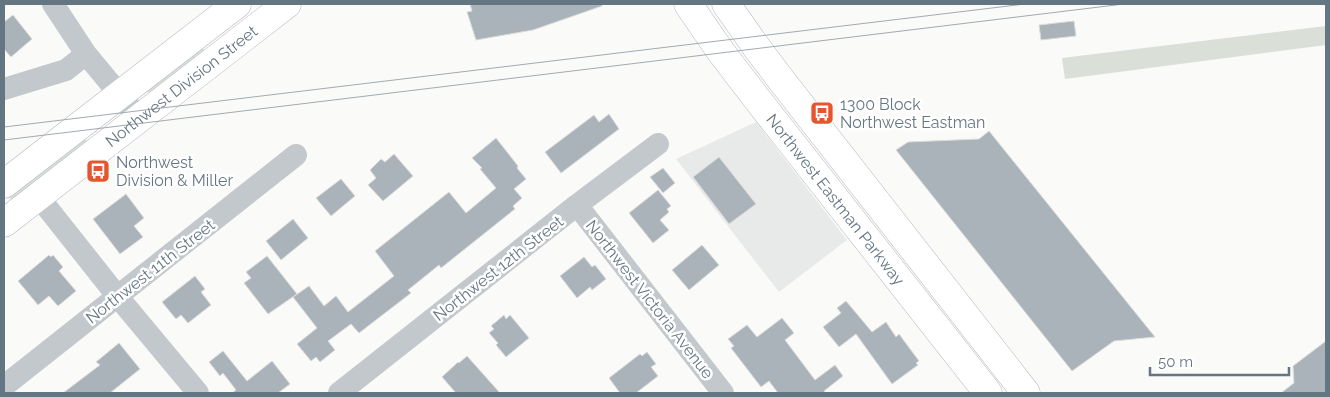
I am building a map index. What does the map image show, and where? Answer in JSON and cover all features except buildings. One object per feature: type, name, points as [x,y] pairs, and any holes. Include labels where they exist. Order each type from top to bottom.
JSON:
[{"type":"main road","name":"Northwest Division Street","points":[[4,184],[237,4]]},
{"type":"main road","name":"Northwest Division Street","points":[[4,223],[287,4]]},
{"type":"main road","name":"Northwest Eastman Parkway","points":[[688,4],[714,42],[988,393]]},
{"type":"main road","name":"Northwest Eastman Parkway","points":[[726,4],[782,81],[1026,393]]},
{"type":"street","points":[[53,4],[86,54],[139,118]]},
{"type":"street","points":[[4,89],[66,70],[86,54]]},
{"type":"street","name":"Northwest 12th Street","points":[[339,393],[577,205],[658,144]]},
{"type":"street","name":"Northwest 11th Street","points":[[4,386],[296,155]]},
{"type":"street","points":[[38,196],[198,393]]},
{"type":"street","name":"Northwest Victoria Avenue","points":[[577,205],[723,393]]},
{"type":"shaded area","points":[[1326,26],[1326,45],[1065,79],[1062,58]]},
{"type":"shaded area","points":[[200,45],[207,53],[151,96],[145,88]]},
{"type":"shaded area","points":[[756,122],[847,240],[779,292],[676,159]]},
{"type":"shaded area","points":[[84,138],[87,144],[14,203],[7,195]]},
{"type":"tram line","points":[[4,127],[1025,4]]},
{"type":"tram line","points":[[4,140],[1124,4]]},
{"type":"place","name":"1300 Block Northwest Eastman","points":[[822,113]]},
{"type":"place","name":"Northwest Division & Miller","points":[[98,171]]}]
